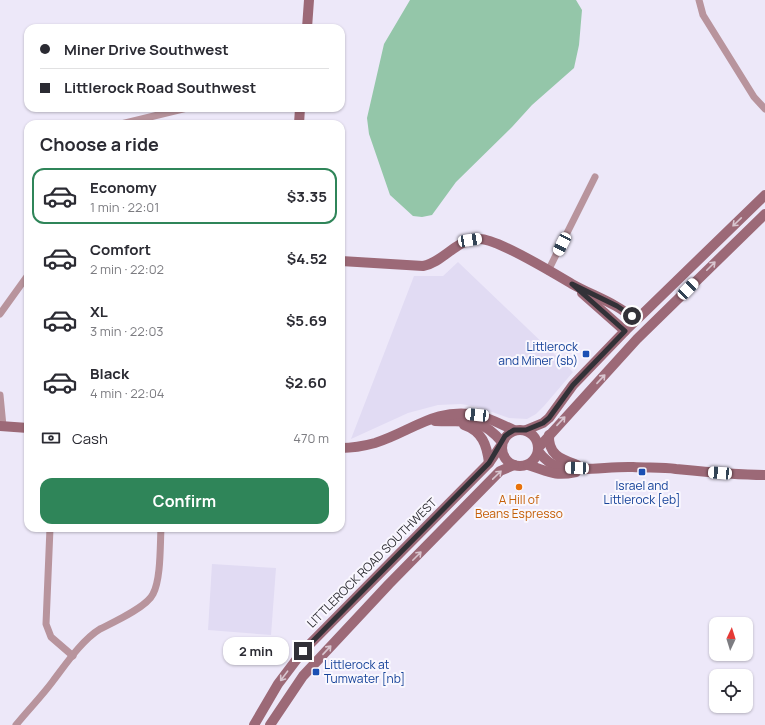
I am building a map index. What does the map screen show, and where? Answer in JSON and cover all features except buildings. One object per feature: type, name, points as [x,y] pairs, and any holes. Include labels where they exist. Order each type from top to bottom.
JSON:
[{"type":"main road","points":[[307,24],[309,0]]},
{"type":"main road","points":[[345,448],[376,443],[425,420],[447,415],[477,415],[514,430],[526,430],[543,423],[549,418],[573,385],[635,320],[765,195]]},
{"type":"main road","points":[[528,465],[535,459],[538,449],[549,435],[638,339],[729,247],[765,214]]},
{"type":"main road","points":[[345,261],[423,266],[436,262],[458,245],[480,238],[491,241],[617,306],[635,320]]},
{"type":"main road","points":[[572,284],[625,331]]},
{"type":"main road","points":[[425,420],[456,422],[467,421],[484,426],[496,434],[502,443]]},
{"type":"main road","points":[[456,422],[472,427],[482,437],[488,452],[489,463]]},
{"type":"main road","points":[[2,426],[24,428]]},
{"type":"main road","points":[[514,430],[505,436],[502,443],[502,451],[508,462],[514,465],[528,465],[549,473],[566,474],[587,469],[618,466],[675,468],[765,475]]},
{"type":"main road","points":[[526,430],[535,437],[538,449],[548,462],[559,466],[587,469]]},
{"type":"main road","points":[[549,435],[550,446],[558,457],[587,469]]},
{"type":"main road","name":"LITTLEROCK ROAD SOUTHWEST","points":[[254,725],[278,684],[303,651],[489,463],[502,443]]},
{"type":"main road","points":[[270,725],[308,670],[389,584],[500,472],[514,465]]},
{"type":"street","points":[[698,0],[707,20],[754,97],[765,109]]},
{"type":"street","points":[[144,120],[173,112]]},
{"type":"street","points":[[548,271],[595,177]]},
{"type":"street","points":[[0,314],[24,281]]},
{"type":"street","points":[[0,395],[2,426]]},
{"type":"street","points":[[50,532],[46,624],[51,637],[72,656]]},
{"type":"street","points":[[16,725],[72,656],[98,630],[144,604],[153,595],[157,583],[161,532]]},
{"type":"shaded area","points":[[458,262],[573,372],[544,406],[536,414],[527,419],[509,418],[478,407],[461,404],[438,405],[408,413],[351,439],[414,276],[443,276]]},
{"type":"shaded area","points":[[212,564],[276,568],[271,635],[208,630]]},
{"type":"green space","points":[[410,0],[576,0],[582,10],[579,45],[574,68],[532,105],[512,127],[456,182],[432,215],[422,217],[413,216],[390,195],[369,134],[367,118],[384,44]]},
{"type":"place","name":"Littlerock and Miner (sb)","points":[[586,354]]},
{"type":"place","name":"Israel and Littlerock [eb]","points":[[642,472]]},
{"type":"place","name":"A Hill of Beans Espresso","points":[[519,487]]},
{"type":"place","name":"Littlerock at Tumwater [nb]","points":[[316,672]]},
{"type":"route","points":[[303,651],[489,463],[502,444],[505,436],[514,430],[526,430],[543,423],[549,418],[573,385],[625,331],[572,284],[617,306],[632,316]]}]
